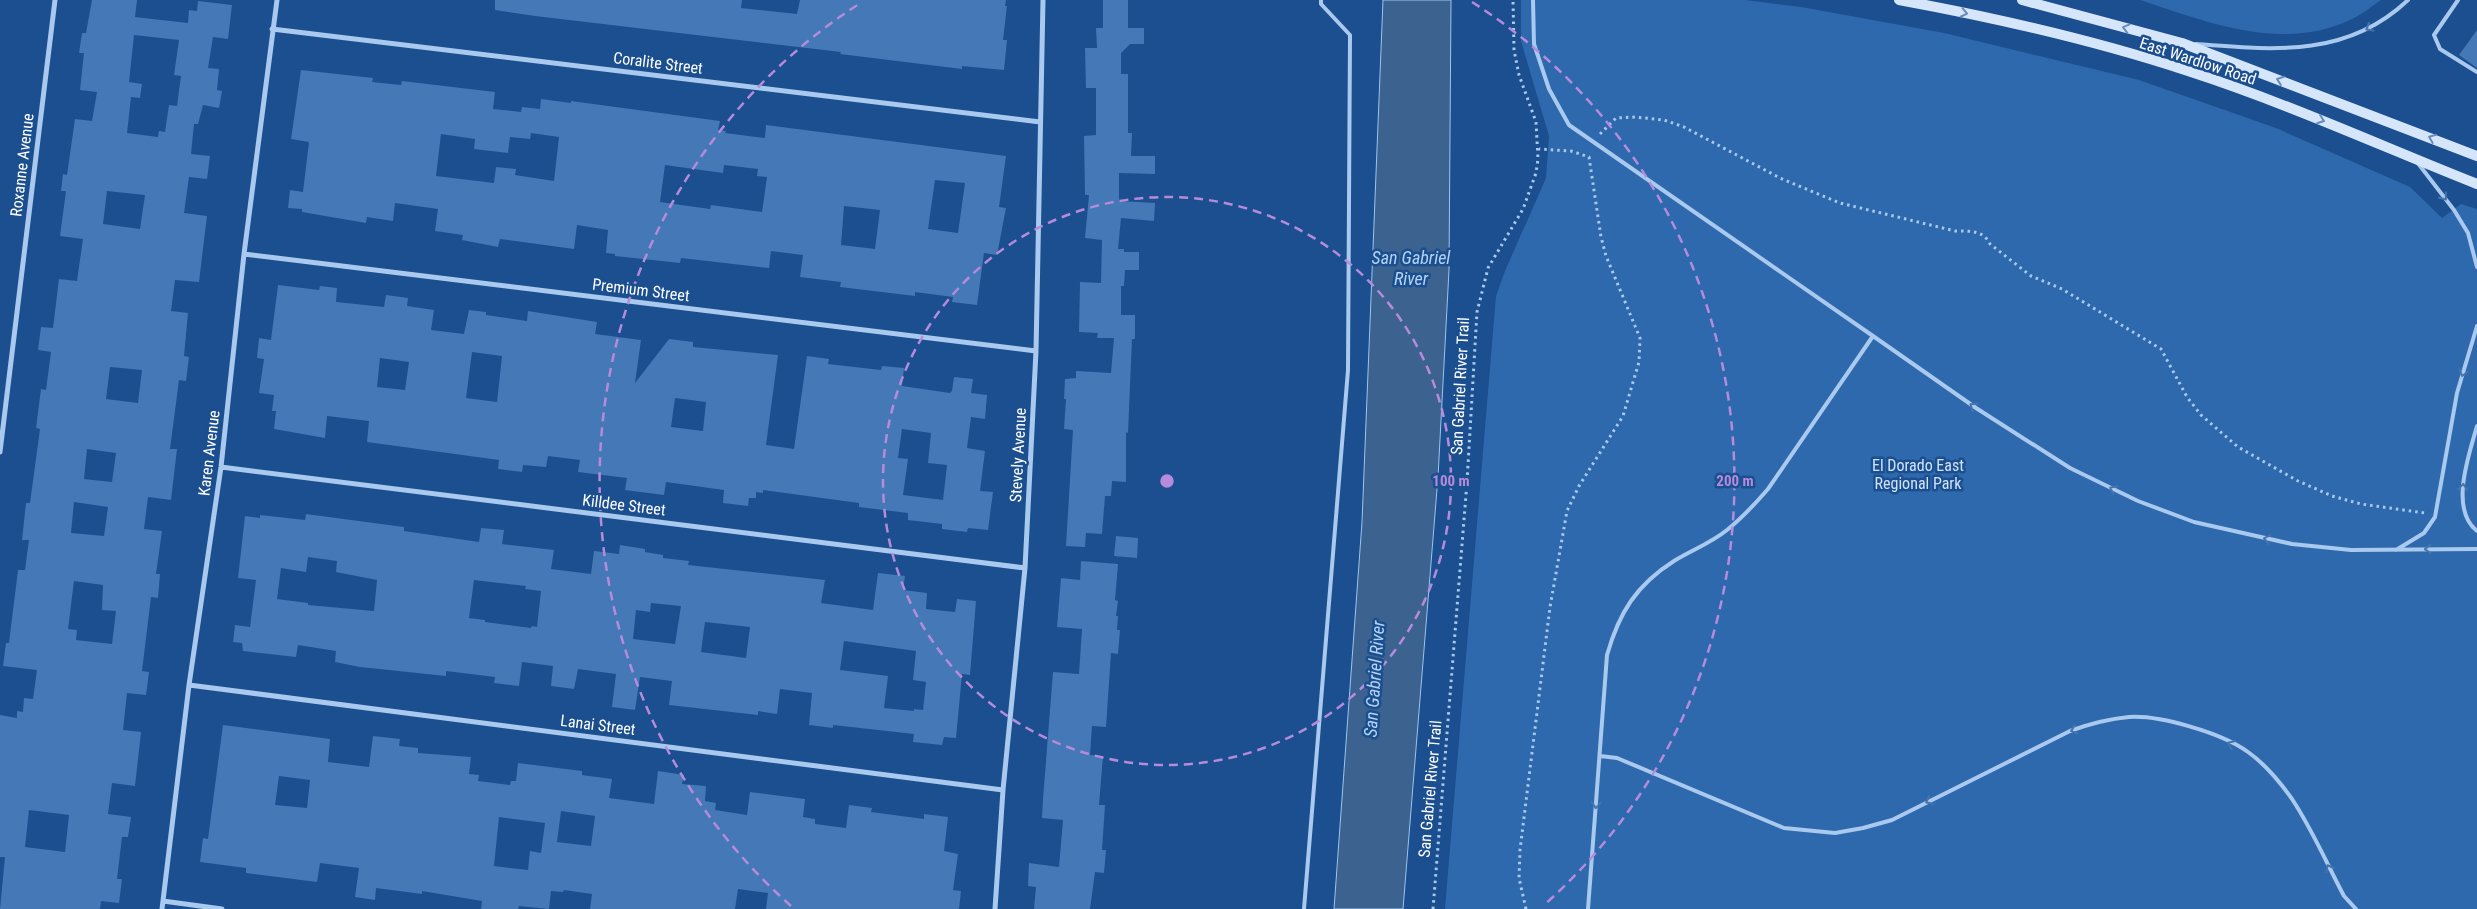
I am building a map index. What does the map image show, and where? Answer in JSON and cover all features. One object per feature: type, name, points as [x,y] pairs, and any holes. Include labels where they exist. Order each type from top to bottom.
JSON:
[{"type":"main road","name":"East Wardlow Road","points":[[1899,0],[2057,33],[2189,71],[2336,125],[2477,184]]},
{"type":"main road","name":"East Wardlow Road","points":[[2022,0],[2182,43],[2477,156]]},
{"type":"street","name":"Roxanne Avenue","points":[[0,452],[54,0]]},
{"type":"street","name":"Karen Avenue","points":[[162,909],[189,685],[221,467],[244,254],[277,0]]},
{"type":"street","name":"Stevely Avenue","points":[[995,909],[1003,790],[1025,568],[1036,351],[1043,0]]},
{"type":"street","name":"Coralite Street","points":[[272,29],[1040,122]]},
{"type":"street","name":"Premium Street","points":[[244,254],[1036,351]]},
{"type":"street","name":"Killdee Street","points":[[221,467],[1025,568]]},
{"type":"street","name":"Lanai Street","points":[[189,685],[1003,790]]},
{"type":"street","points":[[163,901],[222,909]]},
{"type":"lane","points":[[1304,909],[1348,370],[1350,35],[1320,0]]},
{"type":"lane","points":[[1533,0],[1534,44],[1549,89],[1570,125],[1976,408],[2070,468],[2138,501],[2194,522],[2292,544],[2351,550],[2477,549]]},
{"type":"lane","points":[[2182,43],[2264,50],[2316,47],[2361,33],[2392,15],[2408,0]]},
{"type":"lane","points":[[2458,0],[2434,35],[2436,44],[2440,49],[2477,72]]},
{"type":"lane","points":[[2414,158],[2454,210],[2468,234],[2477,267]]},
{"type":"lane","points":[[2395,550],[2424,533],[2436,517],[2457,393],[2477,326]]},
{"type":"lane","points":[[1588,909],[1608,656],[1615,629],[1631,599],[1650,578],[1728,530],[1752,508],[1768,489],[1872,336]]},
{"type":"lane","points":[[2477,426],[2465,472],[2463,497],[2465,513],[2477,531]]},
{"type":"lane","points":[[1600,756],[1617,758],[1784,828],[1835,833],[1864,828],[1892,820],[2070,731],[2095,722],[2130,717],[2170,721],[2203,731],[2247,751],[2275,777],[2292,799],[2344,896],[2356,909]]},
{"type":"path","name":"San Gabriel River Trail","points":[[1433,909],[1467,482],[1477,312],[1488,268],[1529,197],[1536,173],[1539,149],[1536,122],[1519,75],[1512,28],[1512,0]]},
{"type":"path","points":[[1600,134],[1616,118],[1635,116],[1664,120],[1684,127],[1806,190],[1840,203],[1955,230],[1974,230],[1986,237],[1990,244],[2031,276],[2062,289],[2161,349],[2187,397],[2201,415],[2238,446],[2298,481],[2332,496],[2361,504],[2424,513],[2436,517]]},
{"type":"path","points":[[1526,909],[1519,878],[1520,850],[1550,607],[1567,511],[1578,486],[1623,416],[1639,362],[1640,338],[1606,256],[1601,236],[1590,157],[1571,151],[1539,149]]},
{"type":"green space","name":"El Dorado East Regional Park","points":[[1521,0],[1745,0],[1801,7],[1944,33],[2139,80],[2276,128],[2410,187],[2442,218],[2461,204],[2477,209],[2477,909],[1445,909],[1496,296],[1546,178],[1549,136],[1521,41]]},
{"type":"green space","points":[[2140,0],[2381,0],[2356,17],[2326,29],[2272,34],[2218,25]]},
{"type":"water","name":"San Gabriel River","points":[[1383,0],[1451,0],[1449,270],[1438,477],[1403,909],[1334,909],[1362,522]]},
{"type":"building","points":[[92,0],[137,0],[135,17],[188,23],[189,10],[197,11],[198,1],[232,5],[228,39],[213,37],[208,68],[219,69],[217,90],[222,91],[219,108],[203,105],[198,124],[194,124],[191,154],[210,156],[207,179],[189,177],[184,213],[207,216],[199,282],[175,280],[171,311],[188,313],[184,356],[189,357],[186,381],[179,380],[170,449],[177,449],[171,500],[148,497],[144,529],[162,531],[156,574],[160,574],[158,598],[151,597],[142,671],[149,672],[146,695],[127,693],[123,730],[141,732],[135,786],[112,783],[108,814],[131,817],[128,837],[122,837],[117,879],[122,879],[119,903],[101,901],[100,909],[0,909],[5,857],[0,857],[0,715],[17,718],[17,711],[23,712],[24,698],[33,699],[37,670],[3,666],[6,643],[9,643],[18,570],[25,570],[29,540],[22,540],[26,503],[30,503],[40,429],[36,428],[41,389],[46,390],[51,352],[38,350],[41,327],[53,328],[59,279],[77,281],[83,239],[60,236],[66,191],[61,191],[63,174],[67,175],[75,119],[92,121],[97,92],[80,90],[84,53],[79,53],[82,33],[86,33]],"holes":[[[134,35],[179,40],[174,75],[181,76],[177,106],[169,105],[165,132],[159,131],[158,137],[127,133],[131,97],[140,98],[142,84],[129,82]],[[107,191],[145,195],[140,229],[103,224]],[[110,367],[142,370],[138,403],[106,399]],[[87,449],[116,453],[112,482],[84,479]],[[74,502],[108,507],[104,536],[71,533]],[[74,581],[103,585],[102,610],[116,611],[112,644],[76,640],[77,630],[68,629]],[[29,810],[69,815],[65,852],[25,847]]]},
{"type":"building","points":[[495,0],[742,0],[741,8],[797,14],[800,0],[1006,0],[1003,40],[1007,40],[1004,70],[962,66],[962,69],[840,54],[841,52],[535,16],[495,10]]},
{"type":"building","points":[[1103,0],[1128,0],[1128,28],[1144,28],[1144,44],[1130,44],[1121,53],[1121,74],[1128,74],[1128,133],[1132,133],[1131,156],[1155,156],[1155,174],[1119,173],[1119,201],[1155,203],[1154,221],[1121,218],[1118,249],[1124,249],[1124,252],[1139,252],[1139,270],[1125,270],[1124,286],[1121,286],[1121,315],[1135,315],[1135,339],[1132,339],[1128,433],[1126,432],[1126,482],[1112,481],[1111,496],[1105,496],[1102,534],[1086,533],[1085,547],[1066,546],[1073,430],[1064,429],[1066,399],[1064,399],[1065,379],[1076,378],[1076,371],[1111,373],[1114,338],[1097,338],[1098,333],[1079,332],[1080,282],[1101,283],[1102,240],[1085,238],[1089,195],[1085,195],[1084,136],[1096,135],[1096,88],[1086,88],[1085,48],[1097,48],[1096,28],[1103,28]]},
{"type":"building","points":[[2477,30],[2477,68],[2459,55]]},
{"type":"building","points":[[301,70],[373,78],[372,82],[401,85],[402,81],[495,92],[493,109],[521,112],[522,107],[540,109],[541,99],[571,103],[571,101],[720,121],[718,130],[726,131],[725,133],[765,138],[766,125],[1006,156],[999,207],[1006,208],[997,255],[984,253],[977,305],[952,302],[953,297],[915,292],[915,296],[840,287],[841,282],[800,277],[803,255],[771,251],[769,268],[681,258],[680,263],[615,256],[615,254],[606,253],[608,230],[577,225],[574,249],[500,239],[498,247],[462,240],[463,235],[435,231],[438,209],[395,203],[393,221],[367,217],[366,223],[302,212],[302,209],[288,208],[290,190],[303,192],[309,142],[291,139]],"holes":[[[531,133],[559,137],[554,181],[515,175],[516,169],[496,167],[494,183],[436,176],[441,134],[475,139],[474,149],[508,153],[510,137],[530,139]],[[665,165],[723,173],[724,165],[758,169],[757,176],[767,177],[762,212],[711,205],[710,209],[660,202]],[[935,180],[965,183],[958,233],[928,229]],[[844,206],[880,210],[875,249],[841,245]]]},
{"type":"building","points":[[278,285],[319,290],[320,286],[337,288],[336,302],[384,307],[386,295],[408,298],[407,306],[434,310],[431,330],[464,334],[469,310],[486,312],[486,315],[527,321],[528,311],[597,322],[595,334],[641,340],[635,383],[669,339],[693,342],[693,347],[778,355],[766,445],[794,449],[807,356],[829,359],[828,364],[881,370],[882,366],[904,368],[902,386],[950,393],[954,377],[973,379],[971,393],[987,395],[985,419],[971,417],[967,448],[985,451],[980,491],[993,492],[988,530],[968,528],[967,532],[942,529],[942,524],[908,520],[908,513],[859,507],[859,503],[763,490],[763,493],[756,492],[756,498],[749,498],[748,506],[723,503],[724,490],[666,482],[664,495],[625,490],[627,478],[578,472],[580,460],[548,456],[546,467],[523,465],[522,472],[498,469],[499,460],[367,442],[369,421],[327,416],[325,438],[274,429],[276,411],[272,411],[274,395],[259,393],[264,359],[257,358],[259,338],[271,340]],"holes":[[[472,352],[502,356],[497,402],[466,398]],[[380,358],[409,362],[405,390],[377,387]],[[675,398],[706,402],[703,431],[671,427]],[[902,429],[931,433],[928,463],[947,465],[943,500],[903,495],[908,459],[898,458]]]},
{"type":"building","points":[[306,514],[404,527],[404,531],[479,542],[481,528],[504,530],[502,544],[554,550],[551,569],[591,574],[594,551],[619,554],[620,545],[645,549],[645,552],[663,555],[663,558],[689,561],[688,565],[825,580],[821,603],[873,610],[878,573],[905,576],[903,590],[927,593],[926,609],[955,612],[957,599],[976,601],[970,675],[962,674],[956,738],[944,737],[942,745],[913,742],[914,734],[833,725],[833,728],[809,725],[812,693],[780,689],[777,714],[758,711],[758,715],[669,705],[672,681],[640,677],[635,710],[612,707],[616,674],[578,669],[574,689],[551,686],[553,666],[522,662],[519,686],[494,683],[495,677],[446,671],[446,676],[360,667],[335,662],[336,651],[298,645],[296,657],[243,651],[242,643],[233,642],[235,625],[250,627],[256,580],[238,578],[245,516],[260,518],[260,515],[305,520]],"holes":[[[308,557],[337,561],[336,572],[377,580],[374,611],[308,605],[308,603],[277,599],[281,568],[306,572]],[[474,580],[526,586],[525,589],[541,591],[537,627],[532,626],[531,628],[485,622],[485,620],[469,618]],[[651,603],[681,606],[675,644],[633,639],[636,610],[650,612]],[[705,622],[750,627],[746,658],[701,652]],[[844,641],[916,651],[913,680],[926,682],[923,710],[884,708],[888,676],[840,670]]]},
{"type":"building","points":[[1116,536],[1138,538],[1137,558],[1114,556]]},
{"type":"building","points":[[1081,561],[1118,564],[1115,600],[1118,601],[1117,630],[1120,630],[1118,654],[1111,653],[1106,727],[1092,726],[1090,755],[1103,756],[1099,805],[1105,805],[1102,850],[1106,850],[1104,873],[1095,872],[1090,909],[1034,909],[1036,887],[1028,886],[1029,863],[1059,867],[1063,820],[1042,818],[1043,799],[1053,672],[1079,674],[1082,629],[1057,627],[1061,578],[1080,580]]},
{"type":"building","points":[[223,725],[330,739],[328,762],[369,767],[373,736],[400,739],[399,746],[418,748],[418,753],[471,757],[469,774],[479,775],[478,781],[510,785],[511,781],[516,781],[518,763],[582,771],[582,775],[612,779],[609,798],[654,804],[658,771],[684,775],[682,784],[706,786],[705,801],[716,803],[715,810],[747,815],[750,792],[805,799],[803,817],[815,819],[815,824],[846,828],[849,805],[872,808],[871,812],[924,819],[924,814],[948,817],[944,851],[958,854],[953,890],[961,891],[959,909],[766,909],[768,893],[738,889],[735,909],[590,909],[592,894],[564,890],[563,892],[551,891],[549,909],[519,906],[518,909],[481,909],[482,901],[422,891],[422,894],[376,888],[375,900],[355,897],[359,868],[320,863],[317,882],[246,873],[246,868],[200,862],[203,838],[208,839]],"holes":[[[279,776],[310,780],[307,808],[275,805]],[[561,811],[595,816],[591,846],[557,842]],[[499,817],[545,823],[541,853],[530,851],[528,870],[494,866]]]}]
